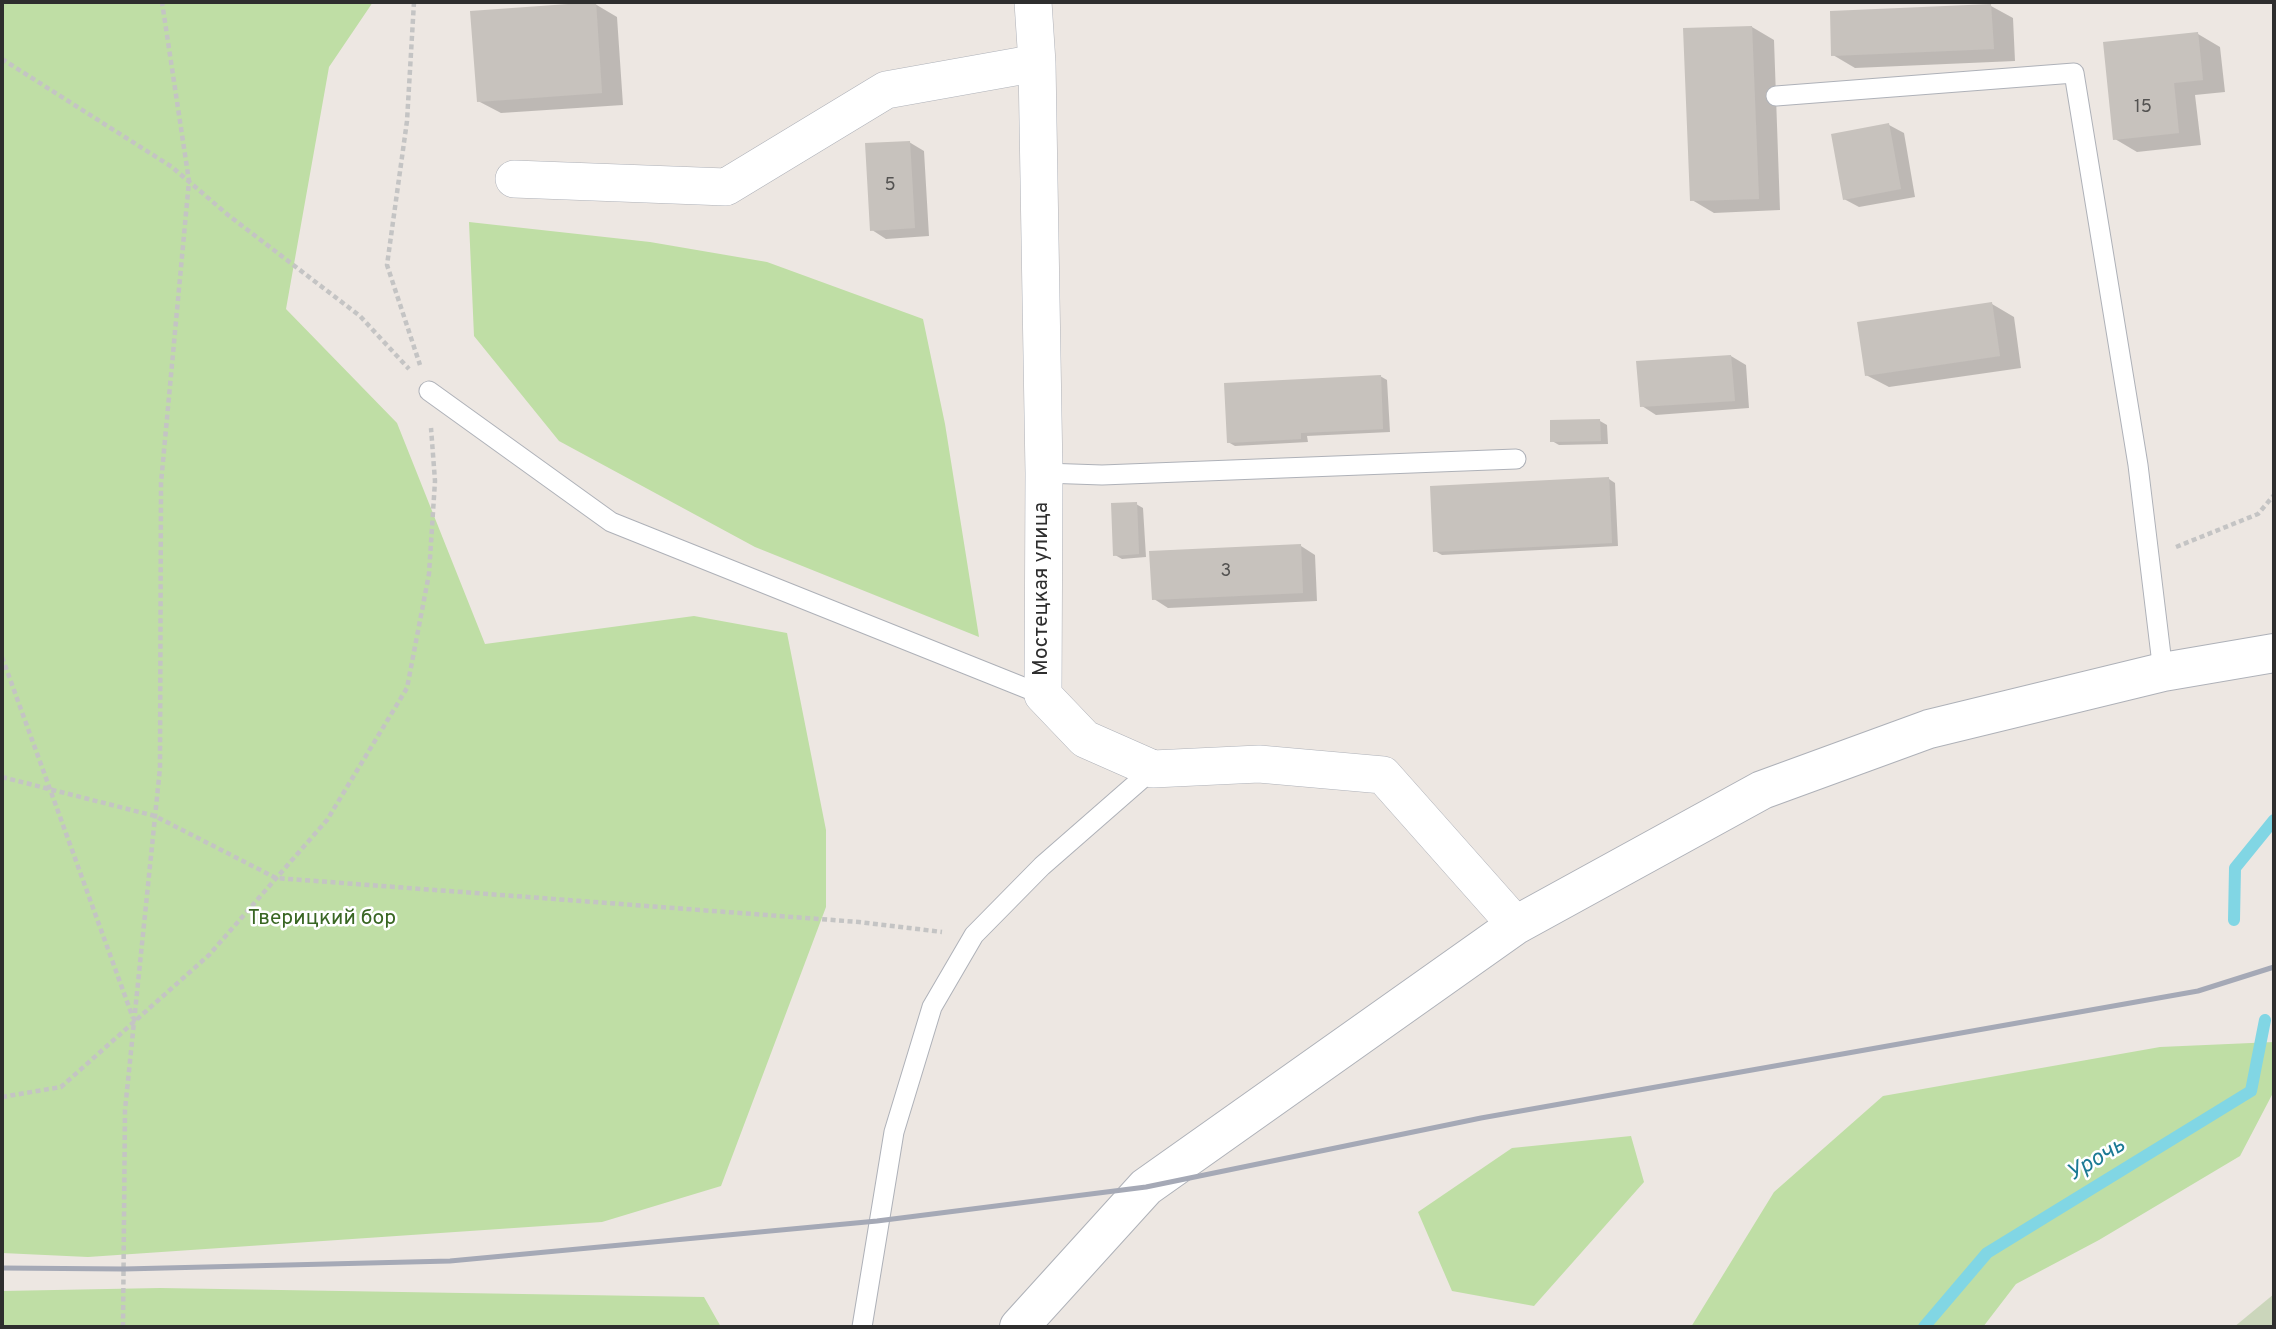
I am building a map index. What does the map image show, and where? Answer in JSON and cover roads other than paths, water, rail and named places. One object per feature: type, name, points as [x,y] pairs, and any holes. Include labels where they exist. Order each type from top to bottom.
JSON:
[{"type":"main road","points":[[1019,1327],[1146,1187],[1516,925],[1762,790],[1928,729],[2163,672],[2274,653]]},
{"type":"street","name":"Мостецкая улица","points":[[1033,2],[1037,63],[1044,473],[1043,695],[1085,739],[1153,769],[1259,764],[1383,775],[1516,925]]},
{"type":"street","points":[[513,179],[726,187],[886,90],[1037,63]]},
{"type":"lane","points":[[1776,96],[2074,73],[2138,465],[2163,672]]},
{"type":"lane","points":[[429,391],[611,522],[1043,695]]},
{"type":"lane","points":[[1044,473],[1102,475],[1516,459]]},
{"type":"lane","points":[[862,1327],[894,1132],[932,1007],[974,935],[1042,866],[1153,769]]},
{"type":"waterway","name":"Урочь","points":[[2234,920],[2235,868],[2274,820]]},
{"type":"waterway","name":"Урочь","points":[[1924,1327],[1987,1253],[2251,1091],[2265,1020]]},
{"type":"railway","points":[[2,1268],[124,1269],[450,1261],[877,1221],[1146,1187],[1481,1118],[2198,991],[2274,967]]},
{"type":"park label","name":"Тверицкий бор","points":[[322,920]]}]
